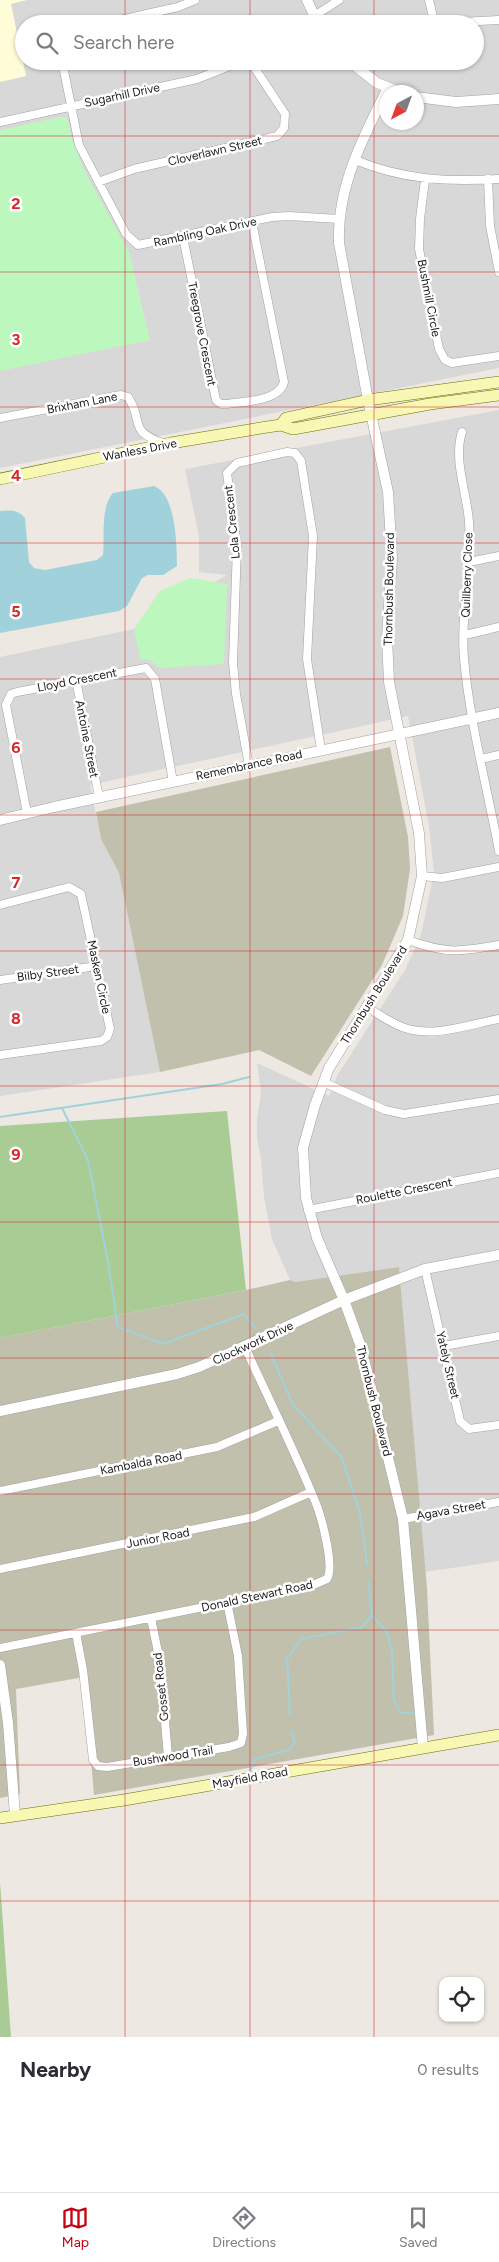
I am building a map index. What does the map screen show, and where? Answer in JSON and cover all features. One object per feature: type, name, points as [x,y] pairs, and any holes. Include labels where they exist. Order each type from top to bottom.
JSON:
[{"type":"main road","name":"Wanless Drive","points":[[280,425],[286,418],[368,400],[499,382]]},
{"type":"main road","name":"Wanless Drive","points":[[0,479],[167,444],[280,425],[293,429],[371,414],[499,395]]},
{"type":"main road","name":"Mayfield Road","points":[[0,1818],[124,1800],[499,1734]]},
{"type":"street","points":[[142,15],[178,7],[195,0]]},
{"type":"street","points":[[307,0],[314,15]]},
{"type":"street","points":[[322,15],[339,0]]},
{"type":"street","points":[[429,0],[433,15]]},
{"type":"street","points":[[484,21],[499,20]]},
{"type":"street","name":"Rambling Oak Drive","points":[[64,70],[79,146],[132,242],[144,246],[252,222],[290,216],[339,219]]},
{"type":"street","name":"Sugarhill Drive","points":[[0,122],[197,79],[220,70]]},
{"type":"street","name":"Cloverlawn Street","points":[[98,182],[134,168],[277,136],[284,128],[285,114],[256,70]]},
{"type":"street","points":[[362,70],[384,85]]},
{"type":"street","points":[[424,98],[456,102],[499,99]]},
{"type":"street","name":"Thornbush Boulevard","points":[[379,108],[344,189],[339,219],[340,249],[368,400],[388,492],[392,558],[388,638],[389,682],[419,833],[422,876],[408,940],[323,1082],[303,1148],[308,1210],[317,1238],[344,1300],[361,1347],[403,1519],[423,1748]]},
{"type":"street","points":[[355,160],[377,168],[425,180],[499,179]]},
{"type":"street","points":[[488,179],[490,226],[499,272]]},
{"type":"street","name":"Bushmill Circle","points":[[425,180],[420,219],[419,249],[439,350],[446,360],[452,363],[499,356]]},
{"type":"street","name":"Treegrove Crescent","points":[[183,237],[216,400],[227,404],[272,396],[280,392],[284,382],[252,222]]},
{"type":"street","name":"Brixham Lane","points":[[0,418],[120,395],[128,397],[132,402],[138,429],[143,434],[167,444]]},
{"type":"street","name":"Quillberry Close","points":[[462,432],[458,446],[469,522],[464,658],[473,718],[499,851]]},
{"type":"street","name":"Lola Crescent","points":[[249,766],[236,694],[233,663],[238,546],[227,473],[237,463],[288,452],[294,453],[301,461],[313,536],[307,659],[321,750]]},
{"type":"street","points":[[469,562],[499,556]]},
{"type":"street","points":[[465,635],[499,627]]},
{"type":"street","name":"Lloyd Crescent","points":[[27,813],[6,706],[8,699],[17,692],[146,668],[155,679],[173,782]]},
{"type":"street","name":"Antoine Street","points":[[76,680],[99,797]]},
{"type":"street","name":"Remembrance Road","points":[[0,820],[99,797],[499,713]]},
{"type":"street","points":[[481,759],[499,755]]},
{"type":"street","points":[[422,876],[442,878],[499,867]]},
{"type":"street","name":"Masken Circle","points":[[0,905],[63,888],[75,888],[81,894],[110,1029],[104,1040],[0,1055]]},
{"type":"street","points":[[408,940],[446,952],[499,944]]},
{"type":"street","name":"Bilby Street","points":[[0,980],[97,966]]},
{"type":"street","points":[[367,1007],[398,1025],[420,1031],[434,1031],[499,1019]]},
{"type":"street","points":[[323,1082],[385,1110],[404,1114],[499,1099]]},
{"type":"street","name":"Roulette Crescent","points":[[308,1210],[499,1173]]},
{"type":"street","name":"Clockwork Drive","points":[[0,1411],[176,1374],[246,1347],[344,1300],[425,1268],[499,1254]]},
{"type":"street","name":"Yately Street","points":[[425,1268],[460,1421],[464,1426],[474,1429],[499,1425]]},
{"type":"street","points":[[444,1346],[499,1336]]},
{"type":"street","name":"Donald Stewart Road","points":[[0,1648],[318,1584],[327,1579],[330,1570],[329,1560],[319,1513],[246,1347]]},
{"type":"street","name":"Kambalda Road","points":[[0,1491],[217,1447],[278,1421]]},
{"type":"street","name":"Junior Road","points":[[0,1569],[254,1518],[311,1492]]},
{"type":"street","name":"Agava Street","points":[[403,1519],[499,1502]]},
{"type":"street","name":"Bushwood Trail","points":[[76,1633],[95,1764],[107,1767],[229,1747],[241,1743],[243,1739],[238,1656],[227,1602]]},
{"type":"street","name":"Gosset Road","points":[[151,1618],[160,1662],[168,1757]]},
{"type":"street","points":[[0,1665],[8,1723],[15,1815]]},
{"type":"shaded area","points":[[0,0],[499,0],[499,368],[0,468]]},
{"type":"shaded area","points":[[0,0],[27,0],[11,4],[15,23],[15,70],[25,70],[26,76],[0,82]]},
{"type":"shaded area","points":[[499,410],[499,1561],[425,1572],[399,1267],[295,1282],[290,1280],[272,1239],[264,1197],[257,1138],[257,1120],[261,1092],[257,1063],[329,1096],[337,1076],[405,970],[421,935],[434,872],[429,826],[408,716],[90,785],[101,839],[119,873],[160,1072],[0,1096],[0,657],[134,629],[227,575],[199,572],[199,536],[185,469]]},
{"type":"shaded area","points":[[390,747],[408,837],[410,869],[403,916],[382,965],[311,1076],[259,1050],[160,1072],[119,873],[101,839],[96,812]]},
{"type":"shaded area","points":[[399,1267],[427,1588],[434,1735],[94,1795],[84,1677],[16,1689],[20,1794],[0,1798],[0,1338],[290,1280],[295,1282]]},
{"type":"green space","points":[[67,117],[72,140],[85,172],[129,252],[150,340],[0,371],[0,130]]},
{"type":"green space","points":[[190,578],[227,584],[224,664],[160,668],[151,661],[140,658],[134,629],[160,591]]},
{"type":"green space","points":[[227,1111],[246,1290],[0,1338],[0,1126]]},
{"type":"green space","points":[[0,1882],[11,2037],[0,2037]]},
{"type":"water","points":[[154,486],[167,499],[171,510],[176,534],[177,566],[163,575],[148,575],[142,578],[127,606],[119,611],[0,633],[0,511],[14,511],[20,513],[25,518],[29,562],[34,568],[45,570],[97,560],[103,555],[106,506],[113,493]]},
{"type":"waterway","points":[[0,1117],[222,1084],[249,1077]]},
{"type":"waterway","points":[[62,1108],[88,1160],[108,1262],[118,1327],[163,1344],[244,1314],[256,1328]]},
{"type":"waterway","points":[[271,1354],[293,1405],[341,1456],[360,1513],[367,1564]]},
{"type":"waterway","points":[[368,1581],[372,1615],[386,1631],[392,1651],[394,1701],[401,1713],[417,1713]]},
{"type":"waterway","points":[[290,1714],[287,1659],[301,1639],[362,1627],[372,1615]]},
{"type":"waterway","points":[[250,1771],[255,1759],[289,1750],[295,1743],[292,1731]]}]
